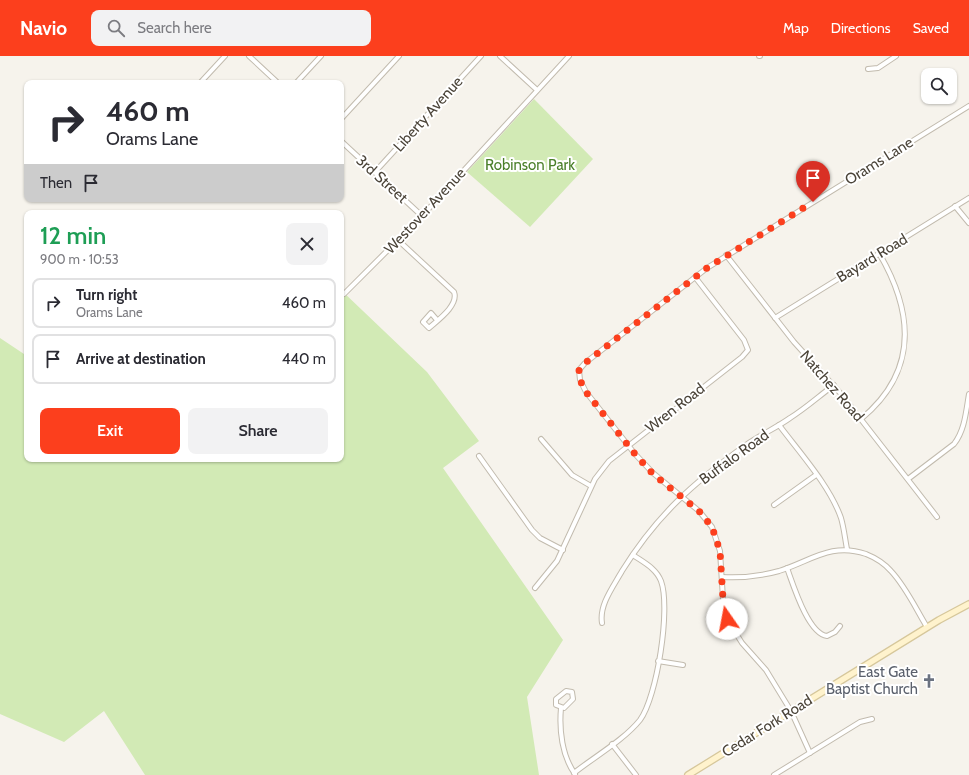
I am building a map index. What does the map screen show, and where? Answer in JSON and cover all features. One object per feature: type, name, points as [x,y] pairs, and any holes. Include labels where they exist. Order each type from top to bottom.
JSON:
[{"type":"street","points":[[203,80],[225,56]]},
{"type":"street","points":[[249,56],[275,80]]},
{"type":"street","points":[[299,80],[321,56]]},
{"type":"street","points":[[344,116],[399,56]]},
{"type":"street","name":"Liberty Avenue","points":[[375,172],[482,56]]},
{"type":"street","points":[[500,56],[537,90]]},
{"type":"street","name":"Westover Avenue","points":[[344,294],[422,216],[569,56]]},
{"type":"street","points":[[868,69],[878,68],[896,56]]},
{"type":"street","name":"Orams Lane","points":[[628,445],[590,397],[580,380],[579,373],[585,363],[695,277],[726,255],[969,106]]},
{"type":"street","name":"3rd Street","points":[[344,144],[422,216]]},
{"type":"street","name":"Bayard Road","points":[[775,318],[969,198]]},
{"type":"street","points":[[955,206],[969,223]]},
{"type":"street","points":[[398,241],[454,292],[456,297],[454,303],[437,320]]},
{"type":"street","points":[[861,419],[878,404],[890,389],[898,373],[905,346],[905,321],[901,302],[890,273],[879,253]]},
{"type":"street","name":"Natchez Road","points":[[726,255],[805,355],[834,385],[938,517]]},
{"type":"street","name":"Wren Road","points":[[535,588],[553,567],[563,550],[591,486],[609,461],[742,357],[748,350],[744,340],[695,277]]},
{"type":"street","name":"Buffalo Road","points":[[602,624],[600,615],[609,594],[632,555],[654,525],[682,496],[747,444],[806,407],[834,385]]},
{"type":"street","points":[[908,479],[954,444],[958,438],[964,420],[969,394]]},
{"type":"street","points":[[779,425],[816,475],[837,508],[847,549]]},
{"type":"street","points":[[540,439],[572,475],[591,486]]},
{"type":"street","points":[[628,445],[653,474],[682,496],[704,516],[714,532],[720,551],[723,599],[727,619],[732,630],[766,670],[791,711],[810,753]]},
{"type":"street","points":[[479,456],[532,530],[540,538],[563,550]]},
{"type":"street","points":[[774,505],[816,475]]},
{"type":"street","points":[[722,577],[757,576],[787,568],[826,552],[847,549],[872,556],[883,563],[892,572],[928,627]]},
{"type":"street","points":[[560,708],[564,708],[574,700],[572,692],[566,691],[556,699],[556,705],[560,708],[564,754],[574,774],[634,727],[644,714],[650,700],[664,624],[663,587],[655,571],[632,555]]},
{"type":"street","points":[[787,568],[798,597],[816,630],[827,636],[836,632],[840,626]]},
{"type":"street","name":"Cedar Fork Road","points":[[688,775],[928,627],[969,604]]},
{"type":"street","points":[[658,660],[683,665]]},
{"type":"street","points":[[774,775],[860,722],[872,719]]},
{"type":"street","points":[[612,744],[636,775]]},
{"type":"green space","name":"Robinson Park","points":[[534,99],[593,159],[530,227],[467,172]]},
{"type":"green space","points":[[344,293],[427,372],[479,441],[443,468],[563,640],[527,697],[539,775],[145,775],[104,711],[64,742],[0,714],[0,338],[24,354],[24,462],[344,462]]},
{"type":"place","name":"East Gate Baptist Church","points":[[929,681]]},
{"type":"route","points":[[727,619],[723,599],[720,551],[717,538],[712,527],[699,511],[644,465],[586,392],[580,380],[579,370],[585,363],[707,268],[813,202]]}]
